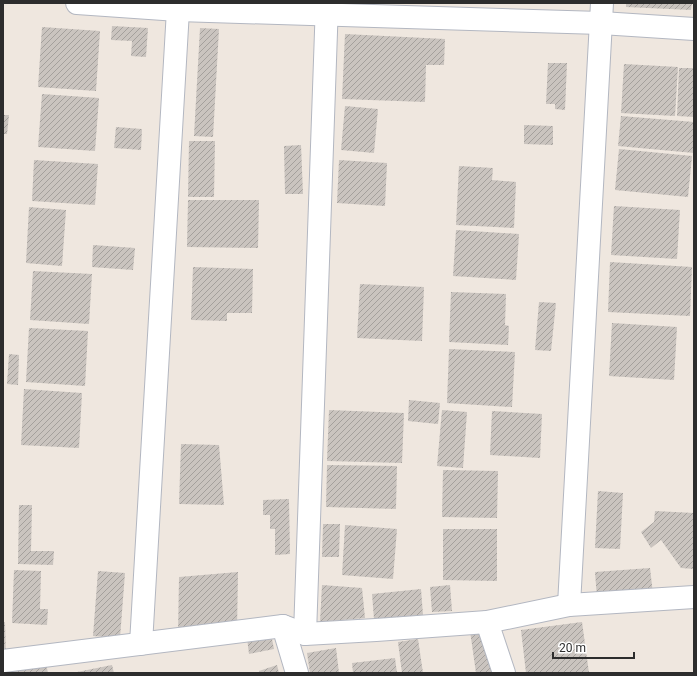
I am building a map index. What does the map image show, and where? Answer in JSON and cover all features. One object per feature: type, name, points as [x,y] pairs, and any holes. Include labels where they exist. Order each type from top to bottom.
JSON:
[{"type":"street","points":[[77,3],[178,10],[326,9],[602,13],[694,29]]},
{"type":"street","points":[[305,634],[326,9]]},
{"type":"street","points":[[141,644],[178,10]]},
{"type":"street","points":[[568,605],[602,13]]},
{"type":"street","points":[[3,661],[282,626],[305,634],[376,630],[487,622],[568,605],[694,597]]},
{"type":"street","points":[[487,622],[504,673]]},
{"type":"street","points":[[282,626],[297,673]]},
{"type":"building","points":[[626,3],[692,3],[691,10],[626,7]]},
{"type":"building","points":[[112,26],[148,28],[146,57],[131,56],[132,41],[111,40]]},
{"type":"building","points":[[42,27],[100,31],[96,91],[38,87]]},
{"type":"building","points":[[200,28],[219,29],[213,137],[194,136]]},
{"type":"building","points":[[345,34],[445,39],[444,65],[426,65],[425,102],[342,99]]},
{"type":"building","points":[[548,63],[567,63],[565,110],[555,109],[555,104],[546,104]]},
{"type":"building","points":[[624,64],[678,67],[675,116],[621,113]]},
{"type":"building","points":[[679,68],[694,68],[694,117],[677,116]]},
{"type":"building","points":[[42,94],[99,98],[95,151],[38,147]]},
{"type":"building","points":[[345,106],[378,109],[374,153],[341,150]]},
{"type":"building","points":[[3,115],[9,115],[7,134],[3,134]]},
{"type":"building","points":[[621,116],[694,122],[694,153],[618,146]]},
{"type":"building","points":[[524,125],[553,126],[553,145],[524,144]]},
{"type":"building","points":[[116,127],[142,129],[141,150],[114,148]]},
{"type":"building","points":[[189,141],[215,141],[214,197],[188,197]]},
{"type":"building","points":[[301,145],[303,194],[285,194],[284,146]]},
{"type":"building","points":[[619,149],[692,156],[688,197],[615,190]]},
{"type":"building","points":[[34,160],[98,164],[95,205],[32,201]]},
{"type":"building","points":[[339,160],[387,163],[385,206],[337,203]]},
{"type":"building","points":[[459,166],[493,168],[492,180],[516,182],[514,228],[456,225]]},
{"type":"building","points":[[188,200],[259,200],[258,248],[187,247]]},
{"type":"building","points":[[614,206],[680,210],[677,259],[611,255]]},
{"type":"building","points":[[29,207],[66,210],[62,266],[26,263]]},
{"type":"building","points":[[456,230],[519,234],[516,280],[453,276]]},
{"type":"building","points":[[93,245],[135,248],[133,270],[92,267]]},
{"type":"building","points":[[610,262],[692,267],[690,316],[608,312]]},
{"type":"building","points":[[193,267],[253,269],[252,313],[227,313],[227,321],[191,320]]},
{"type":"building","points":[[33,271],[92,274],[89,324],[30,320]]},
{"type":"building","points":[[360,284],[424,287],[422,341],[357,338]]},
{"type":"building","points":[[451,292],[506,294],[505,325],[509,326],[508,345],[449,342]]},
{"type":"building","points":[[539,302],[556,303],[551,351],[535,350]]},
{"type":"building","points":[[612,323],[677,327],[674,380],[609,376]]},
{"type":"building","points":[[29,328],[88,331],[85,386],[26,382]]},
{"type":"building","points":[[449,349],[515,352],[512,407],[447,403]]},
{"type":"building","points":[[9,354],[19,355],[18,385],[7,384]]},
{"type":"building","points":[[24,389],[82,393],[79,448],[21,445]]},
{"type":"building","points":[[409,400],[440,403],[438,424],[408,421]]},
{"type":"building","points":[[329,410],[404,413],[402,463],[327,461]]},
{"type":"building","points":[[442,410],[467,412],[463,468],[437,466]]},
{"type":"building","points":[[492,411],[542,414],[540,458],[490,455]]},
{"type":"building","points":[[181,444],[219,445],[224,505],[179,504]]},
{"type":"building","points":[[327,465],[397,466],[396,509],[326,507]]},
{"type":"building","points":[[443,470],[498,471],[497,518],[442,517]]},
{"type":"building","points":[[598,491],[623,493],[620,549],[595,548]]},
{"type":"building","points":[[289,499],[290,554],[275,555],[275,529],[270,529],[270,515],[263,515],[263,500]]},
{"type":"building","points":[[19,505],[32,505],[31,551],[54,551],[53,565],[18,564]]},
{"type":"building","points":[[655,511],[694,513],[694,569],[681,568],[661,540],[651,548],[641,532],[654,522]]},
{"type":"building","points":[[323,524],[340,524],[339,557],[322,557]]},
{"type":"building","points":[[345,525],[397,529],[393,579],[342,575]]},
{"type":"building","points":[[443,529],[497,529],[497,581],[443,580]]},
{"type":"building","points":[[650,568],[653,594],[597,598],[595,572]]},
{"type":"building","points":[[14,570],[41,571],[40,609],[48,609],[47,625],[12,623]]},
{"type":"building","points":[[98,571],[125,573],[120,638],[93,636]]},
{"type":"building","points":[[238,572],[237,630],[178,635],[179,577]]},
{"type":"building","points":[[322,585],[362,588],[365,618],[320,622]]},
{"type":"building","points":[[450,585],[452,611],[432,612],[430,587]]},
{"type":"building","points":[[421,589],[423,615],[374,619],[372,594]]},
{"type":"building","points":[[3,622],[5,622],[6,656],[3,656]]},
{"type":"building","points":[[582,622],[589,673],[526,673],[521,630]]},
{"type":"building","points":[[485,629],[495,673],[476,673],[470,631]]},
{"type":"building","points":[[271,634],[274,649],[249,654],[247,638]]},
{"type":"building","points":[[418,639],[423,673],[402,673],[398,642]]},
{"type":"building","points":[[336,648],[339,673],[310,673],[307,653]]},
{"type":"building","points":[[395,658],[397,673],[353,673],[352,663]]},
{"type":"building","points":[[46,663],[48,673],[6,673],[6,672]]},
{"type":"building","points":[[112,665],[114,673],[77,673],[77,672]]},
{"type":"building","points":[[277,665],[279,673],[259,673],[259,671]]}]
